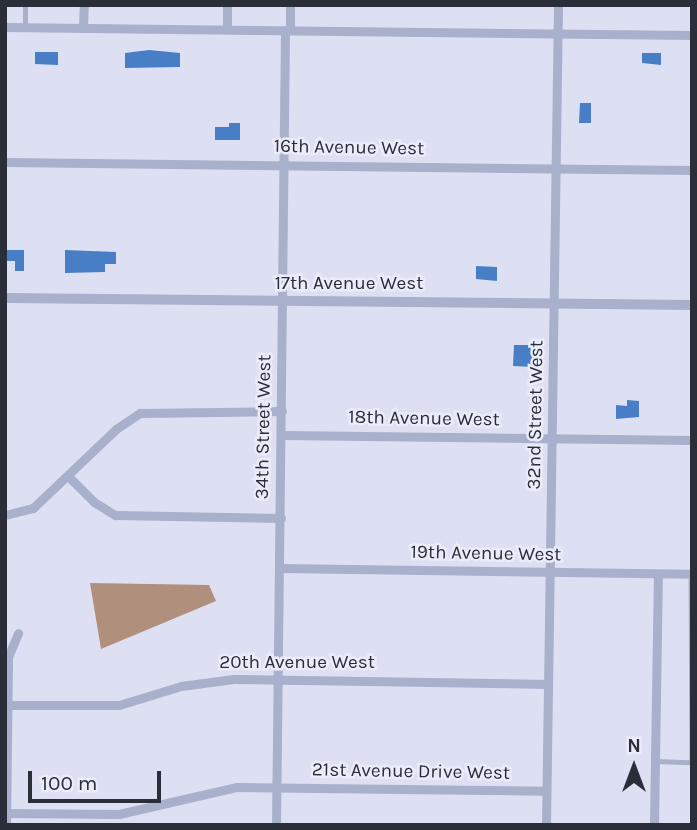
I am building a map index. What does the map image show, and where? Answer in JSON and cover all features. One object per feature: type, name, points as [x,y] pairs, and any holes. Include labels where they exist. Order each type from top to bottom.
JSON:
[{"type":"street","points":[[83,28],[84,5]]},
{"type":"street","points":[[226,30],[227,5]]},
{"type":"street","name":"34th Street West","points":[[276,825],[287,30],[290,5]]},
{"type":"street","name":"32nd Street West","points":[[546,825],[558,5]]},
{"type":"street","points":[[5,27],[692,35]]},
{"type":"street","name":"16th Avenue West","points":[[5,162],[692,170]]},
{"type":"street","name":"17th Avenue West","points":[[5,298],[692,304]]},
{"type":"street","points":[[5,515],[33,508],[140,413],[282,411]]},
{"type":"street","name":"18th Avenue West","points":[[282,435],[692,440]]},
{"type":"street","points":[[68,475],[94,502],[115,515],[281,518]]},
{"type":"street","name":"19th Avenue West","points":[[280,568],[691,574]]},
{"type":"street","points":[[654,825],[658,574]]},
{"type":"street","points":[[6,825],[9,657],[18,632]]},
{"type":"street","name":"20th Avenue West","points":[[8,705],[120,705],[198,682],[278,679],[548,684]]},
{"type":"street","name":"21st Avenue Drive West","points":[[6,813],[119,814],[218,788],[546,791]]},
{"type":"lane","points":[[24,27],[25,5]]},
{"type":"lane","points":[[655,761],[691,762],[691,574]]},
{"type":"shaded area","points":[[90,583],[209,585],[216,601],[101,649]]},
{"type":"building","points":[[149,50],[180,53],[180,67],[125,68],[125,53]]},
{"type":"building","points":[[35,52],[58,52],[58,65],[35,64]]},
{"type":"building","points":[[642,53],[661,53],[661,65],[642,63]]},
{"type":"building","points":[[580,103],[591,103],[591,123],[579,123]]},
{"type":"building","points":[[229,123],[240,123],[240,140],[215,140],[215,127],[229,127]]},
{"type":"building","points":[[5,250],[24,250],[24,271],[15,271],[15,261],[5,261]]},
{"type":"building","points":[[65,250],[116,252],[116,264],[105,264],[105,272],[65,273]]},
{"type":"building","points":[[476,266],[497,267],[497,281],[476,279]]},
{"type":"building","points":[[514,345],[533,345],[532,367],[513,366]]},
{"type":"building","points":[[627,400],[639,401],[639,417],[616,419],[616,405],[627,406]]}]
